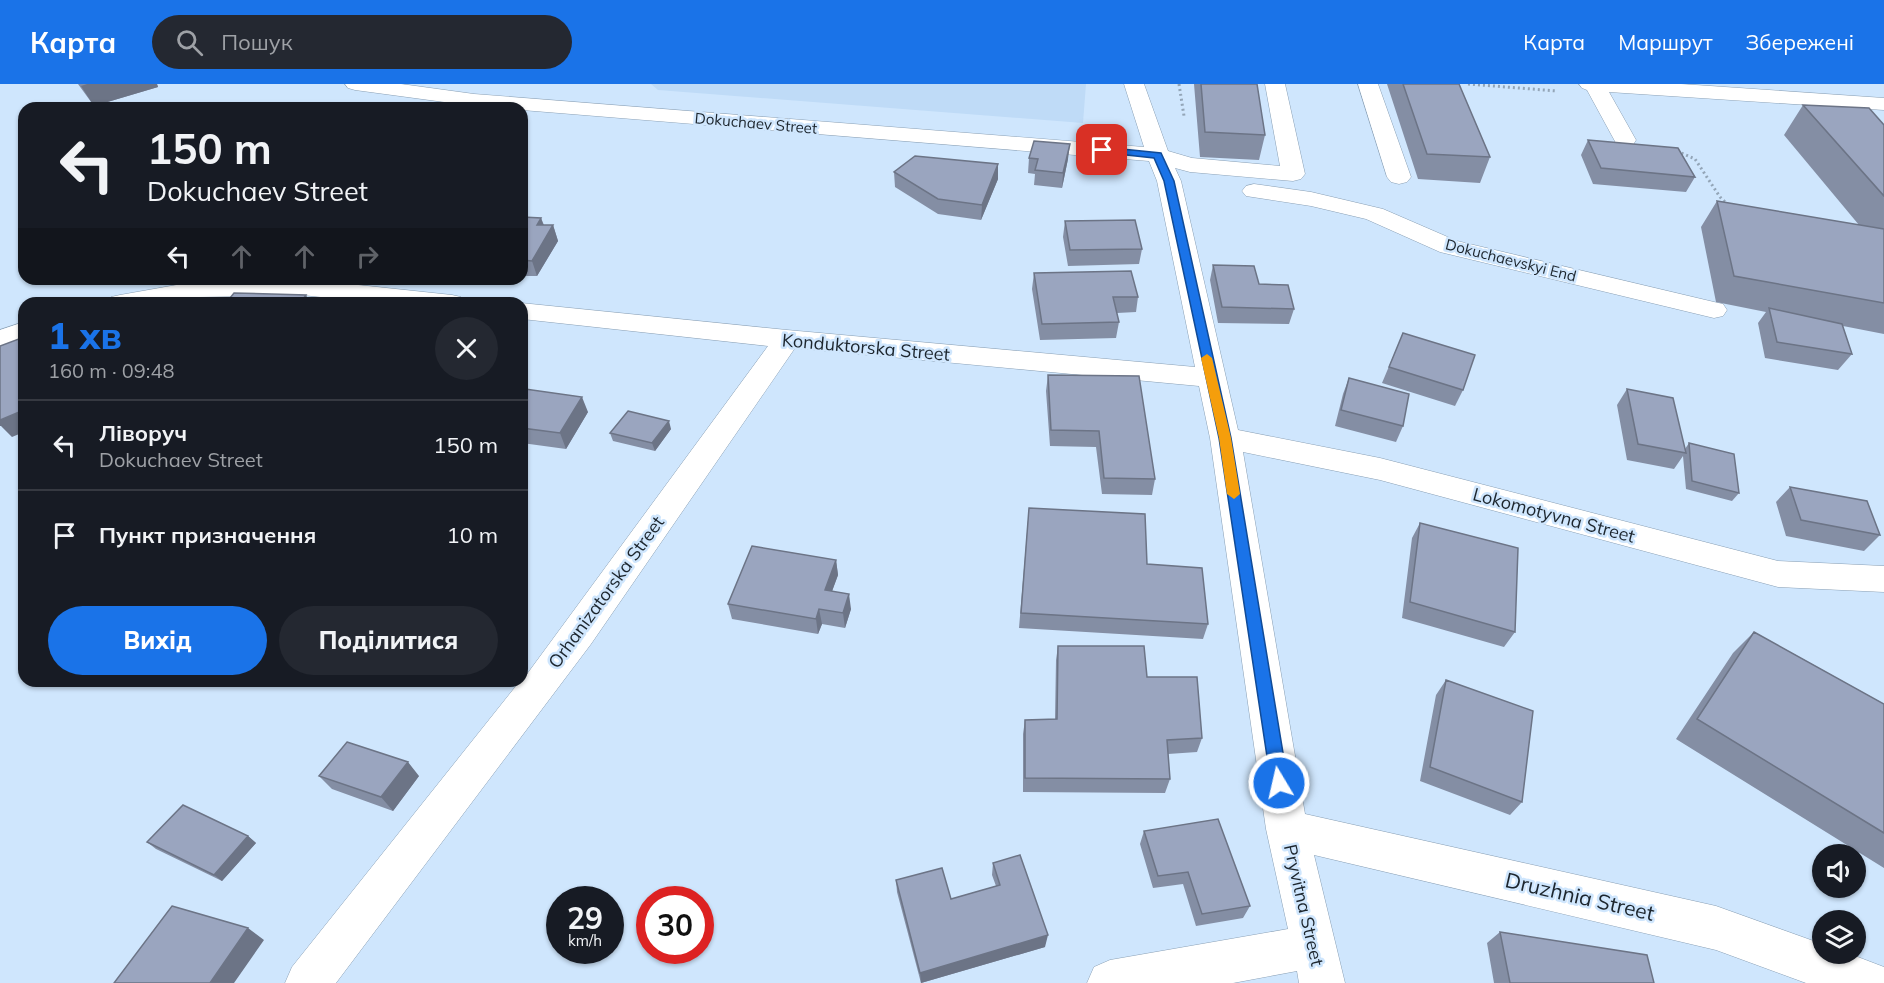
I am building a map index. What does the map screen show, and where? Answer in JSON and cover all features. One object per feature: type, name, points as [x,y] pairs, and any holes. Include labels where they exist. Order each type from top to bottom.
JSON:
[{"type":"street","name":"Dokuchaev Street","points":[[355,84],[499,102]]},
{"type":"street","name":"Pryvitna Street","points":[[1134,84],[1169,181],[1225,438],[1287,829],[1318,964]]},
{"type":"street","name":"Dokuchaev Street","points":[[528,104],[1158,155],[1190,165],[1293,174],[1275,84]]},
{"type":"street","points":[[1368,84],[1399,177]]},
{"type":"street","points":[[1589,84],[1810,92],[1854,102],[1884,104]]},
{"type":"street","points":[[1594,84],[1625,140]]},
{"type":"street","points":[[1854,102],[1877,127]]},
{"type":"street","name":"Dokuchaevskyi End","points":[[1169,181],[1311,199],[1374,214],[1449,246],[1714,310]]},
{"type":"street","points":[[154,297],[199,289],[302,287],[396,297]]},
{"type":"street","name":"Konduktorska Street","points":[[528,312],[787,339],[1211,378]]},
{"type":"street","points":[[0,339],[18,333]]},
{"type":"street","name":"Orhanizatorska Street","points":[[308,983],[578,634],[787,339]]},
{"type":"street","name":"Lokomotyvna Street","points":[[1225,438],[1380,469],[1778,574],[1884,579]]},
{"type":"street","name":"Druzhnia Street","points":[[1287,829],[1716,928],[1868,983]]},
{"type":"street","points":[[1110,983],[1318,964]]},
{"type":"path","points":[[1625,140],[1676,150],[1695,159],[1720,197],[1734,211]]},
{"type":"shaded area","points":[[651,84],[1086,84],[1083,123],[658,90]]},
{"type":"building","points":[[1201,84],[1257,84],[1265,135],[1205,132]]},
{"type":"building","points":[[1403,84],[1459,84],[1490,157],[1427,154]]},
{"type":"building","points":[[1803,105],[1869,108],[1884,125],[1884,196]]},
{"type":"building","points":[[1588,140],[1678,148],[1695,177],[1601,168]]},
{"type":"building","points":[[1034,141],[1070,144],[1063,173],[1035,170],[1038,159],[1029,158]]},
{"type":"building","points":[[915,156],[998,164],[982,205],[938,199],[894,172]]},
{"type":"building","points":[[1717,201],[1884,229],[1884,303],[1734,276]]},
{"type":"building","points":[[528,217],[541,218],[537,225],[553,225],[532,261],[528,261]]},
{"type":"building","points":[[1135,220],[1142,249],[1070,250],[1065,221]]},
{"type":"building","points":[[1213,265],[1254,266],[1259,284],[1288,285],[1294,309],[1222,307]]},
{"type":"building","points":[[1131,271],[1138,297],[1113,297],[1119,322],[1042,324],[1034,273]]},
{"type":"building","points":[[234,293],[306,295],[304,297],[231,297]]},
{"type":"building","points":[[1769,308],[1842,324],[1852,354],[1777,342]]},
{"type":"building","points":[[1403,333],[1475,355],[1463,390],[1389,367]]},
{"type":"building","points":[[18,339],[18,412],[0,420],[0,346]]},
{"type":"building","points":[[1048,375],[1139,376],[1155,479],[1104,478],[1099,431],[1051,430]]},
{"type":"building","points":[[1349,378],[1409,394],[1403,426],[1341,410]]},
{"type":"building","points":[[528,389],[582,397],[560,433],[528,429]]},
{"type":"building","points":[[1627,389],[1673,398],[1686,453],[1638,444]]},
{"type":"building","points":[[628,411],[669,421],[652,443],[610,433]]},
{"type":"building","points":[[1689,443],[1734,454],[1739,493],[1692,481]]},
{"type":"building","points":[[1790,487],[1867,501],[1880,535],[1801,520]]},
{"type":"building","points":[[1029,508],[1145,514],[1147,564],[1202,568],[1208,624],[1021,613]]},
{"type":"building","points":[[1420,523],[1518,548],[1515,632],[1410,602]]},
{"type":"building","points":[[752,546],[836,560],[825,590],[849,594],[843,613],[819,609],[816,619],[728,604]]},
{"type":"building","points":[[1754,632],[1884,704],[1884,833],[1697,719]]},
{"type":"building","points":[[1058,646],[1144,646],[1147,677],[1197,677],[1202,738],[1167,740],[1170,779],[1025,778],[1025,720],[1057,719]]},
{"type":"building","points":[[1446,680],[1533,711],[1522,802],[1430,767]]},
{"type":"building","points":[[347,742],[408,762],[381,797],[319,776]]},
{"type":"building","points":[[183,805],[248,836],[214,875],[147,842]]},
{"type":"building","points":[[1218,819],[1250,906],[1202,914],[1188,872],[1158,876],[1144,831]]},
{"type":"building","points":[[1020,855],[1048,935],[920,973],[896,880],[942,868],[951,899],[1000,885],[993,863]]},
{"type":"building","points":[[172,906],[248,928],[210,983],[114,983]]},
{"type":"building","points":[[1500,932],[1647,955],[1654,983],[1510,983]]},
{"type":"slow traffic","points":[[1207,358],[1225,438],[1234,494]]},
{"type":"route","points":[[1102,150],[1158,155],[1169,181],[1225,438],[1279,783]]}]
